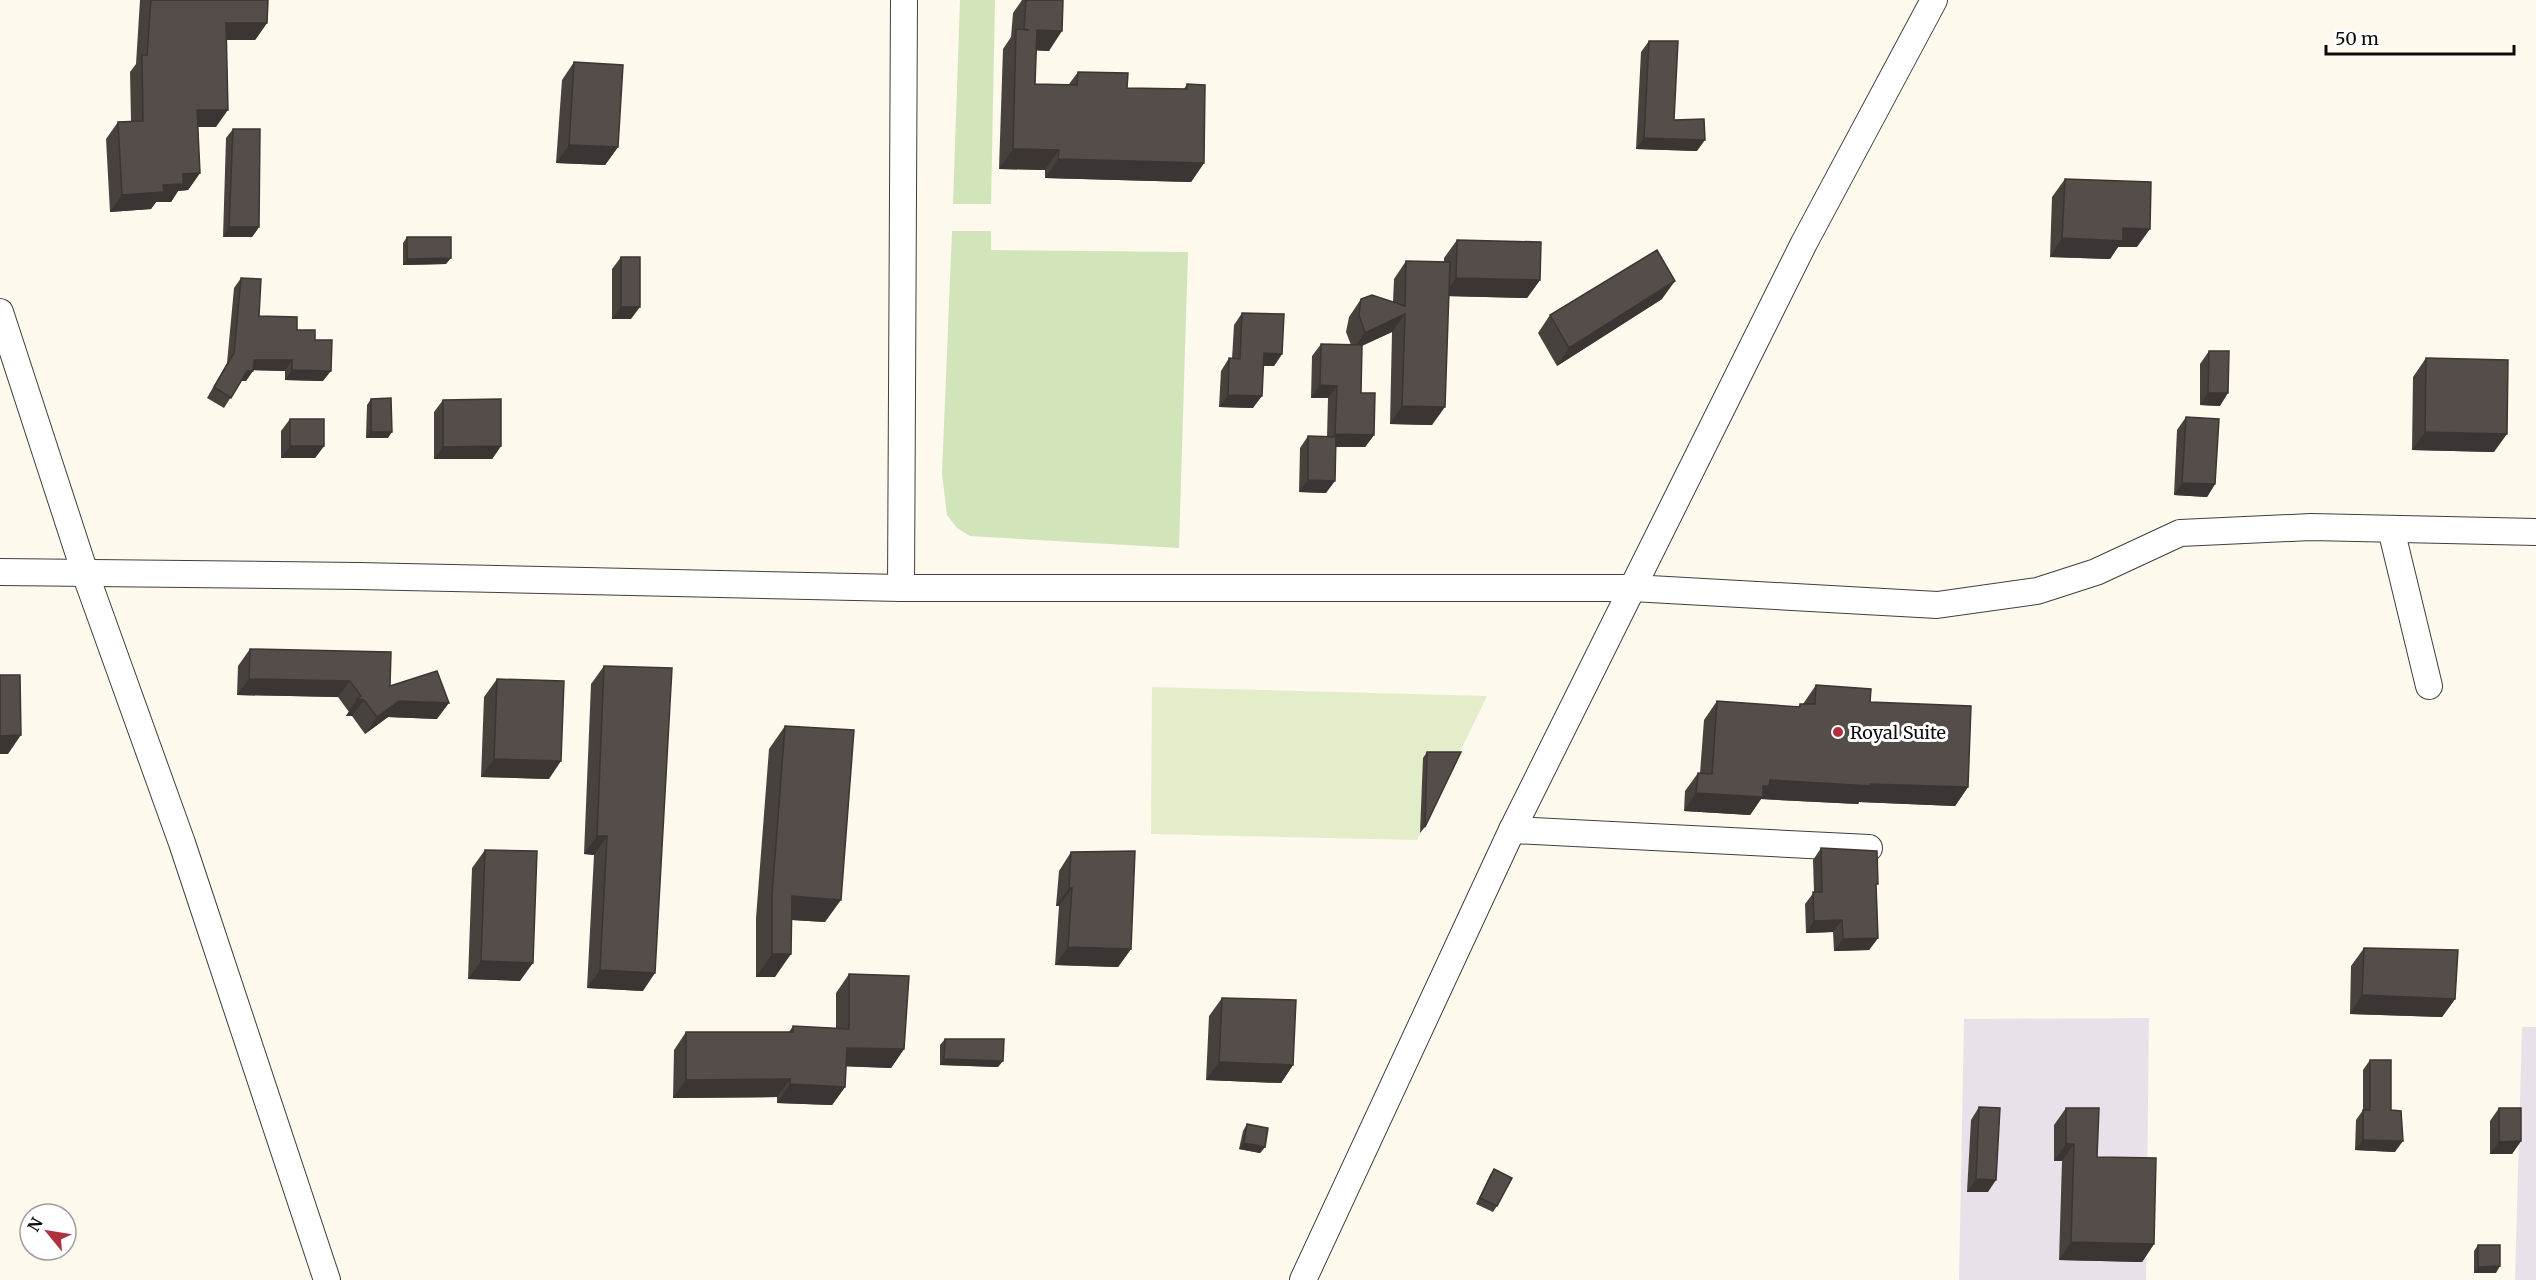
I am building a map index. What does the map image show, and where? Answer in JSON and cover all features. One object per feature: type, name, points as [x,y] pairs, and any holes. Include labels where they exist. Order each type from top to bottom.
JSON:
[{"type":"street","points":[[901,588],[904,0]]},
{"type":"street","points":[[1303,1280],[1512,830],[1804,243],[1934,0]]},
{"type":"street","points":[[0,312],[85,573],[182,843],[327,1280]]},
{"type":"street","points":[[0,572],[358,576],[901,588],[1632,588],[1937,605],[2037,591],[2096,572],[2180,533],[2311,527],[2536,532]]},
{"type":"street","points":[[2391,529],[2429,686]]},
{"type":"street","points":[[1512,830],[1869,848]]},
{"type":"shaded area","points":[[2149,1018],[2146,1280],[1959,1280],[1964,1019]]},
{"type":"shaded area","points":[[2522,1027],[2536,1027],[2536,1280],[2515,1280]]},
{"type":"green space","points":[[960,0],[995,0],[991,204],[953,204]]},
{"type":"green space","points":[[952,231],[991,231],[991,250],[1188,252],[1179,548],[970,536],[957,528],[947,515],[942,474]]},
{"type":"green space","points":[[1152,687],[1487,696],[1417,840],[1151,834]]},
{"type":"building","points":[[151,0],[268,0],[267,23],[226,23],[228,110],[197,110],[200,173],[183,174],[183,184],[163,185],[164,192],[122,195],[118,122],[143,121],[142,55],[147,55]]},
{"type":"building","points":[[1026,0],[1063,0],[1062,31],[1037,30],[1035,84],[1077,85],[1078,72],[1128,73],[1127,88],[1187,89],[1187,84],[1205,85],[1204,163],[1058,159],[1059,150],[1013,149],[1016,29],[1029,30],[1024,29]]},
{"type":"building","points":[[1649,41],[1678,41],[1674,120],[1704,119],[1705,140],[1644,138]]},
{"type":"building","points":[[574,62],[623,65],[618,147],[569,145]]},
{"type":"building","points":[[233,129],[260,129],[259,227],[229,227]]},
{"type":"building","points":[[2065,179],[2151,182],[2150,229],[2123,228],[2123,241],[2062,238]]},
{"type":"building","points":[[407,237],[451,237],[451,258],[407,259]]},
{"type":"building","points":[[1457,240],[1541,242],[1540,280],[1456,278]]},
{"type":"building","points":[[1657,250],[1675,281],[1569,348],[1550,315]]},
{"type":"building","points":[[621,257],[640,257],[640,307],[621,307]]},
{"type":"building","points":[[1406,261],[1450,262],[1445,407],[1402,406],[1405,314],[1365,333],[1359,315],[1361,299],[1372,295],[1405,306]]},
{"type":"building","points":[[241,278],[261,279],[259,316],[297,317],[297,330],[315,330],[315,340],[332,340],[331,371],[292,370],[292,360],[254,360],[253,371],[247,371],[231,398],[214,387],[234,353]]},
{"type":"building","points":[[1242,313],[1284,314],[1282,354],[1264,353],[1262,396],[1228,395],[1229,358],[1240,359]]},
{"type":"building","points":[[1321,344],[1362,345],[1361,393],[1375,393],[1374,435],[1335,434],[1337,386],[1320,385]]},
{"type":"building","points":[[2209,351],[2229,351],[2228,393],[2208,393]]},
{"type":"building","points":[[2426,358],[2508,360],[2507,434],[2425,432]]},
{"type":"building","points":[[391,398],[392,432],[371,432],[371,399]]},
{"type":"building","points":[[501,399],[501,446],[443,447],[443,400]]},
{"type":"building","points":[[2186,417],[2219,419],[2215,484],[2182,483]]},
{"type":"building","points":[[290,419],[324,419],[324,446],[290,446]]},
{"type":"building","points":[[1308,436],[1336,437],[1335,481],[1308,480]]},
{"type":"building","points":[[250,649],[391,652],[390,686],[437,671],[449,703],[399,701],[377,717],[364,700],[357,699],[361,696],[350,681],[249,679]]},
{"type":"building","points":[[604,666],[672,668],[655,973],[600,970],[607,836],[597,836]]},
{"type":"building","points":[[0,675],[20,675],[21,735],[0,736]]},
{"type":"building","points":[[497,679],[564,681],[561,761],[494,759]]},
{"type":"building","points":[[1816,685],[1871,689],[1870,702],[1971,706],[1968,787],[1870,784],[1871,786],[1770,780],[1769,786],[1763,786],[1763,797],[1696,793],[1698,773],[1712,774],[1717,701],[1800,707],[1800,704],[1815,704]]},
{"type":"building","points":[[785,726],[854,730],[841,900],[792,896],[791,954],[772,954],[772,895]]},
{"type":"building","points":[[1427,752],[1461,752],[1425,827]]},
{"type":"building","points":[[1821,848],[1877,851],[1878,938],[1843,939],[1842,920],[1814,921],[1813,892],[1822,892]]},
{"type":"building","points":[[485,850],[537,851],[533,963],[481,961]]},
{"type":"building","points":[[1135,851],[1131,949],[1068,947],[1072,888],[1069,888],[1071,852]]},
{"type":"building","points":[[2364,948],[2458,950],[2455,999],[2362,995]]},
{"type":"building","points":[[849,974],[909,976],[904,1049],[847,1048],[845,1087],[790,1084],[790,1079],[686,1080],[686,1032],[793,1032],[793,1026],[849,1029]]},
{"type":"building","points":[[1222,998],[1296,1000],[1293,1065],[1219,1062]]},
{"type":"building","points":[[945,1039],[1004,1039],[1003,1061],[944,1059]]},
{"type":"building","points":[[2370,1060],[2391,1060],[2391,1110],[2401,1111],[2403,1141],[2363,1140],[2363,1110],[2370,1110]]},
{"type":"building","points":[[1979,1107],[2000,1108],[1996,1180],[1976,1179]]},
{"type":"building","points":[[2066,1108],[2099,1108],[2097,1157],[2156,1158],[2154,1244],[2071,1242],[2074,1144],[2066,1144]]},
{"type":"building","points":[[2499,1108],[2521,1108],[2521,1141],[2499,1142]]},
{"type":"building","points":[[1247,1124],[1268,1128],[1265,1147],[1244,1143]]},
{"type":"building","points":[[1494,1169],[1512,1178],[1497,1206],[1480,1198]]},
{"type":"building","points":[[2478,1245],[2500,1245],[2500,1266],[2478,1267]]},
{"type":"place","name":"Royal Suite","points":[[1838,732]]}]
